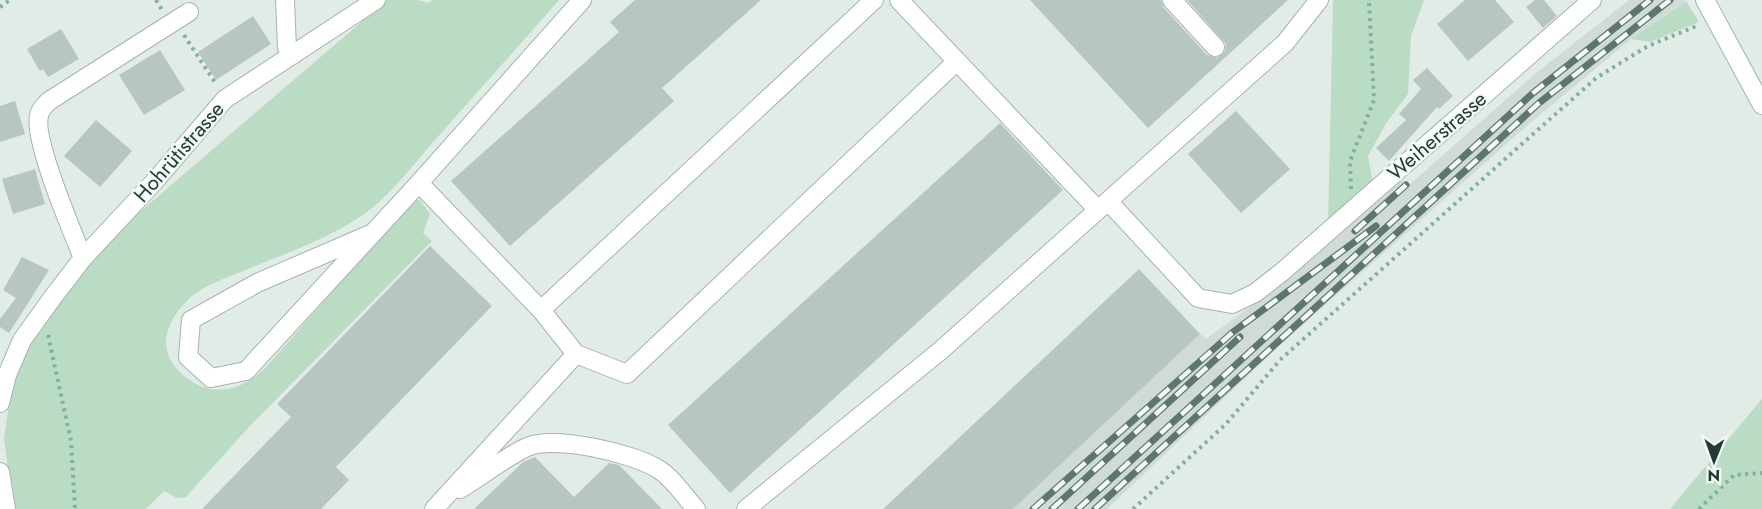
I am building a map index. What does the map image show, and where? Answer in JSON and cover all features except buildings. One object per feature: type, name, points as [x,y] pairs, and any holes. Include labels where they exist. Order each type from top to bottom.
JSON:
[{"type":"street","points":[[285,0],[287,48],[292,55]]},
{"type":"street","name":"Hohrütistrasse","points":[[0,403],[7,375],[22,340],[53,297],[83,258],[154,182],[225,99],[376,0]]},
{"type":"street","points":[[373,233],[257,283],[191,320],[188,357],[212,378],[246,371],[373,233],[419,183],[582,0]]},
{"type":"street","points":[[541,310],[874,0]]},
{"type":"street","name":"Weiherstrasse","points":[[899,0],[957,61],[1198,298],[1232,304],[1255,293],[1282,272],[1592,0]]},
{"type":"street","points":[[1172,0],[1215,47]]},
{"type":"street","points":[[746,509],[940,351],[1285,43],[1319,0]]},
{"type":"street","points":[[1705,0],[1762,105]]},
{"type":"street","points":[[83,258],[53,180],[39,128],[41,109],[182,17]]},
{"type":"street","points":[[419,183],[541,310],[576,354],[627,374],[957,61]]},
{"type":"street","points":[[437,505],[576,354]]},
{"type":"street","points":[[437,505],[527,447],[548,444],[580,446],[622,454],[659,469],[696,509]]},
{"type":"street","points":[[0,472],[6,509]]},
{"type":"path","points":[[0,7],[10,0]]},
{"type":"path","points":[[1351,211],[1350,161],[1374,100],[1369,0]]},
{"type":"path","points":[[1133,509],[1226,424],[1280,360],[1596,78],[1648,46],[1683,33],[1715,16]]},
{"type":"path","points":[[182,17],[225,99]]},
{"type":"path","points":[[53,297],[48,333],[71,441],[75,509]]},
{"type":"path","points":[[1699,509],[1734,475],[1762,473]]},
{"type":"shaded area","points":[[1629,0],[1686,0],[1631,39],[1522,130],[1279,346],[1107,509],[1013,509],[1200,334],[1206,339],[1288,279],[1401,178],[1409,185],[1536,73]]},
{"type":"green space","points":[[387,0],[418,0],[428,3],[433,0],[559,0],[383,199],[349,224],[320,239],[216,282],[191,297],[177,313],[168,331],[166,341],[170,360],[188,379],[199,386],[222,390],[245,383],[267,366],[413,200],[420,200],[430,214],[423,233],[432,241],[248,428],[186,497],[177,498],[164,491],[146,509],[13,509],[4,438],[12,384],[28,348],[99,247]]},
{"type":"green space","points":[[1333,0],[1424,0],[1411,36],[1408,94],[1387,122],[1368,156],[1373,184],[1328,221]]},
{"type":"green space","points":[[1686,1],[1699,22],[1650,42],[1631,39]]},
{"type":"green space","points":[[1762,399],[1762,509],[1670,509]]},
{"type":"railway","points":[[1078,509],[1533,93],[1650,0]]},
{"type":"railway","points":[[1095,509],[1539,103],[1670,0]]},
{"type":"railway","points":[[1355,231],[1406,185]]},
{"type":"railway","points":[[1033,509],[1233,332],[1376,226]]},
{"type":"railway","points":[[1052,509],[1240,337]]}]
